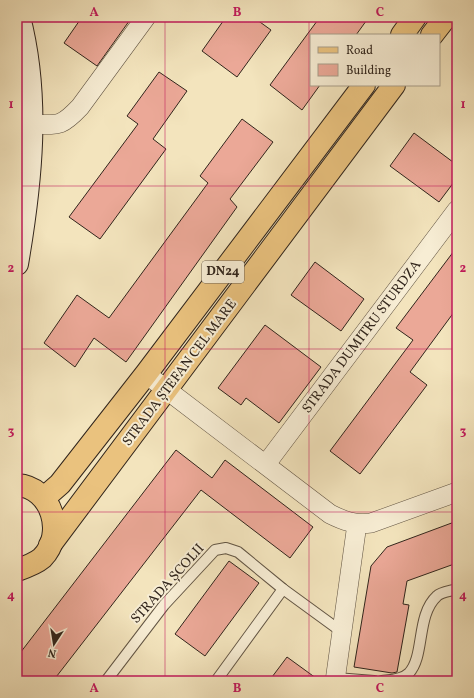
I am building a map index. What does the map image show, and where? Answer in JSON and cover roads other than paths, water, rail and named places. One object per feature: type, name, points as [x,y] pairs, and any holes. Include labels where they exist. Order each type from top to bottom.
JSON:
[{"type":"main road","points":[[17,264],[28,187],[32,124],[30,86],[19,17]]},
{"type":"main road","points":[[403,34],[415,17]]},
{"type":"main road","points":[[433,34],[446,17]]},
{"type":"main road","name":"STRADA ȘTEFAN CEL MARE","points":[[44,498],[60,484],[146,374],[363,86]]},
{"type":"main road","name":"STRADA ȘTEFAN CEL MARE","points":[[24,568],[42,557],[393,86]]},
{"type":"main road","points":[[17,484],[33,490],[44,498],[51,509],[54,521],[54,534],[50,546]]},
{"type":"main road","points":[[17,582],[24,568]]},
{"type":"street","points":[[32,124],[56,125],[67,120],[80,106],[146,17]]},
{"type":"street","name":"STRADA DUMITRU STURDZA","points":[[266,464],[457,210]]},
{"type":"street","points":[[146,374],[330,514],[343,521],[357,524],[387,518],[457,492]]},
{"type":"street","points":[[336,680],[357,524]]},
{"type":"lane","name":"STRADA ȘCOLII","points":[[106,681],[164,605],[215,550],[226,548],[238,552],[283,589],[342,632]]},
{"type":"lane","points":[[216,681],[283,589]]},
{"type":"lane","points":[[382,681],[397,679],[408,674],[415,662],[425,617],[430,605],[438,595],[457,589]]},
{"type":"lane","points":[[336,680],[374,681]]}]
